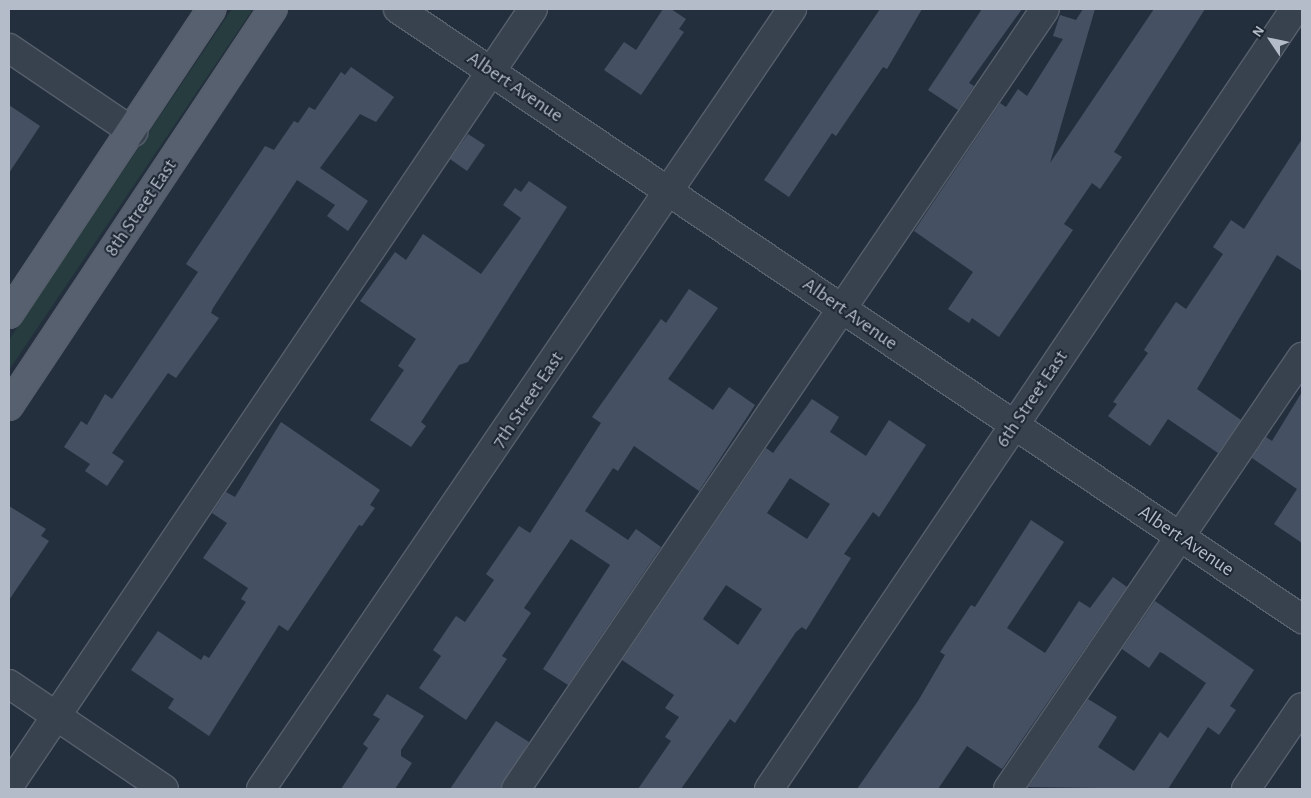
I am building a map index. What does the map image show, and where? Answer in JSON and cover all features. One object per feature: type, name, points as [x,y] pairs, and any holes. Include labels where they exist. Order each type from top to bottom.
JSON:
[{"type":"main road","points":[[9,314],[133,132],[212,9]]},
{"type":"main road","name":"8th Street East","points":[[9,406],[273,9]]},
{"type":"street","name":"Albert Avenue","points":[[398,9],[1302,619]]},
{"type":"street","points":[[9,786],[533,9]]},
{"type":"street","name":"7th Street East","points":[[261,789],[670,191],[792,9]]},
{"type":"street","points":[[516,789],[1045,9]]},
{"type":"street","name":"6th Street East","points":[[769,789],[1296,9]]},
{"type":"street","points":[[9,48],[133,132]]},
{"type":"street","points":[[1008,789],[1179,536],[1204,505],[1302,357]]},
{"type":"street","points":[[9,684],[164,789]]},
{"type":"street","points":[[1246,789],[1302,707]]},
{"type":"green space","points":[[232,9],[253,9],[9,370],[9,340]]},
{"type":"building","points":[[663,9],[671,9],[686,19],[679,29],[684,32],[641,95],[604,70],[624,42],[636,50]]},
{"type":"building","points":[[880,9],[922,9],[887,69],[883,67],[836,136],[832,133],[789,197],[764,180]]},
{"type":"building","points":[[982,9],[1022,9],[969,83],[974,86],[958,110],[928,90]]},
{"type":"building","points":[[1083,9],[1095,9],[1050,163],[1154,9],[1205,9],[1114,152],[1122,157],[1100,189],[1092,183],[1064,224],[1073,230],[999,337],[972,318],[969,323],[948,309],[973,272],[914,231],[1000,103],[1006,107],[1018,89],[1027,96],[1063,39],[1053,36],[1060,15],[1076,20]]},
{"type":"building","points":[[351,67],[394,97],[376,122],[360,114],[320,168],[368,201],[348,231],[327,216],[335,205],[297,180],[213,308],[211,313],[219,318],[176,378],[168,373],[112,453],[124,461],[107,486],[85,471],[90,464],[64,447],[81,421],[87,425],[105,394],[112,399],[198,272],[186,264],[265,146],[274,150],[294,121],[298,123],[309,107],[315,110],[341,72],[345,75]]},
{"type":"building","points":[[9,105],[40,126],[9,173]]},
{"type":"building","points":[[468,134],[485,145],[467,171],[450,159]]},
{"type":"building","points":[[1302,139],[1302,271],[1277,255],[1197,389],[1241,420],[1218,453],[1168,419],[1150,446],[1108,416],[1117,404],[1113,402],[1148,353],[1144,350],[1176,302],[1186,309],[1223,254],[1213,247],[1231,220],[1244,229]]},
{"type":"building","points":[[529,181],[567,207],[468,362],[459,365],[421,422],[426,426],[411,447],[370,420],[404,370],[398,366],[416,339],[360,301],[395,252],[406,260],[423,234],[481,274],[521,218],[503,205],[515,188],[521,192]]},
{"type":"building","points":[[689,289],[718,308],[668,379],[713,410],[729,387],[755,405],[699,491],[634,446],[618,471],[613,468],[585,511],[628,540],[636,529],[661,547],[568,685],[543,669],[610,565],[571,539],[524,608],[531,613],[502,656],[507,659],[466,720],[419,688],[441,656],[433,650],[456,616],[465,622],[494,580],[486,574],[519,526],[530,533],[601,423],[592,417],[661,319],[666,323]]},
{"type":"building","points":[[1302,392],[1302,543],[1274,524],[1297,489],[1252,458],[1266,437],[1272,441]]},
{"type":"building","points":[[812,399],[839,417],[830,432],[866,456],[889,420],[926,445],[879,517],[873,512],[844,554],[851,558],[806,630],[802,627],[796,632],[735,723],[730,719],[681,789],[638,789],[671,741],[665,737],[679,717],[665,708],[674,695],[622,660],[766,448],[773,453]],"holes":[[[790,478],[830,504],[807,539],[767,513]],[[726,585],[762,609],[738,645],[703,619]]]},
{"type":"building","points":[[281,422],[380,490],[370,505],[375,508],[362,526],[359,525],[288,631],[279,625],[209,736],[168,708],[174,699],[131,670],[158,631],[201,660],[204,655],[209,658],[246,602],[241,599],[248,588],[203,558],[227,523],[212,513],[226,492],[235,497]]},
{"type":"building","points":[[9,506],[46,529],[41,536],[49,541],[9,600]]},
{"type":"building","points":[[1031,520],[1064,542],[1007,628],[1045,653],[1079,601],[1090,608],[1113,577],[1127,587],[1002,769],[967,746],[938,789],[857,789],[918,701],[945,655],[940,652],[971,605],[975,607]]},
{"type":"building","points":[[1155,601],[1254,670],[1230,706],[1236,710],[1219,735],[1208,727],[1168,789],[1028,787],[1088,699],[1117,717],[1098,747],[1134,771],[1160,732],[1168,738],[1206,683],[1160,652],[1149,668],[1122,649]]},
{"type":"building","points":[[387,694],[424,716],[401,750],[401,756],[412,763],[395,789],[341,789],[368,748],[363,744],[380,719],[373,715]]},
{"type":"building","points":[[496,721],[529,742],[501,789],[450,789]]}]
